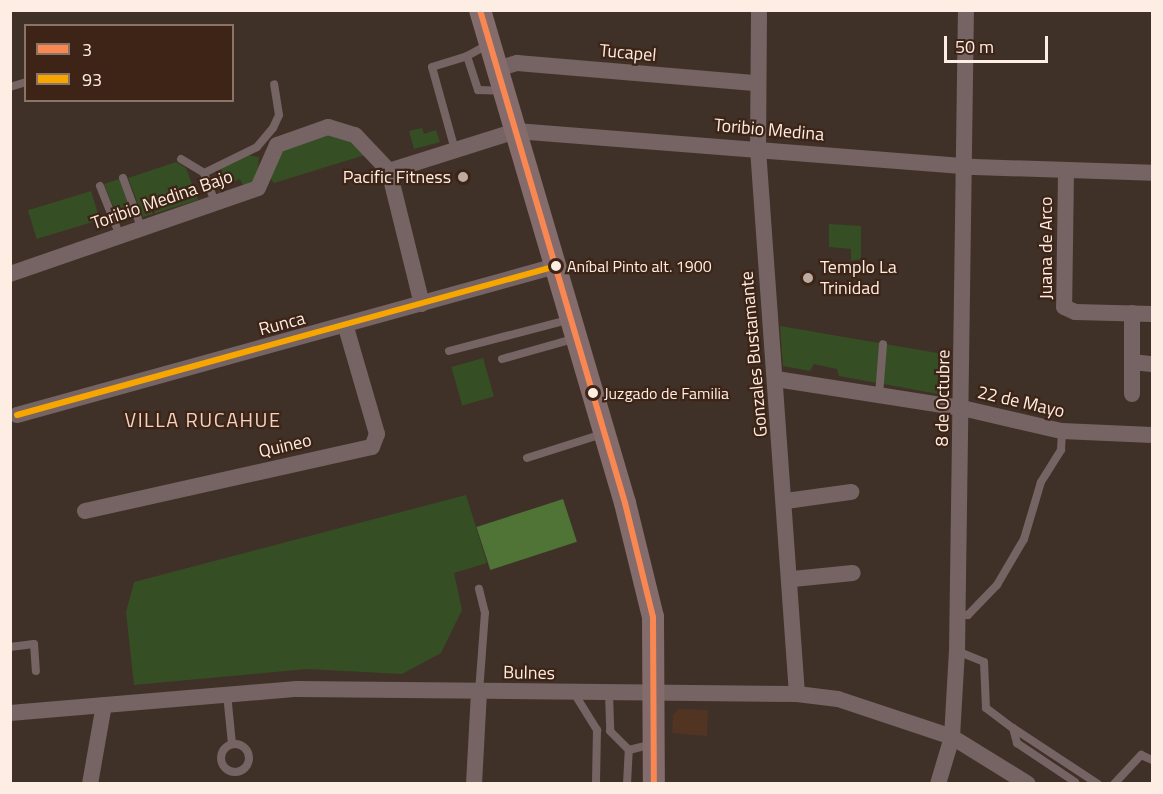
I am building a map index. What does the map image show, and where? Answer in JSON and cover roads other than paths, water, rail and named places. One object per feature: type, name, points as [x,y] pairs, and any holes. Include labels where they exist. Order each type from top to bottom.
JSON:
[{"type":"main road","points":[[480,10],[556,266],[653,617],[656,692],[654,783]]},
{"type":"street","name":"Gonzales Bustamante","points":[[759,10],[758,149],[793,579],[797,694]]},
{"type":"street","name":"8 de Octubre","points":[[938,783],[952,737],[957,651],[966,10]]},
{"type":"street","name":"Tucapel","points":[[497,69],[517,63],[757,83]]},
{"type":"street","points":[[263,151],[328,127],[355,135],[389,171],[422,304]]},
{"type":"street","name":"Toribio Medina","points":[[389,171],[516,131],[964,166],[1152,173]]},
{"type":"street","name":"Toribio Medina Bajo","points":[[10,273],[258,188],[263,151]]},
{"type":"street","name":"Juana de Arco","points":[[1066,171],[1064,307],[1152,314]]},
{"type":"street","name":"Runca","points":[[17,416],[346,327],[556,266]]},
{"type":"street","points":[[1132,313],[1132,394]]},
{"type":"street","name":"Quineo","points":[[85,511],[372,447],[377,434],[346,327]]},
{"type":"street","points":[[1132,362],[1152,364]]},
{"type":"street","name":"22 de Mayo","points":[[776,379],[962,408],[1062,432],[1152,435]]},
{"type":"street","points":[[786,501],[851,492]]},
{"type":"street","points":[[793,579],[853,573]]},
{"type":"street","name":"Bulnes","points":[[10,712],[297,689],[609,694],[656,692],[797,694],[838,699],[952,737],[1028,783]]},
{"type":"street","points":[[474,783],[479,692]]},
{"type":"street","points":[[90,783],[104,705]]},
{"type":"lane","points":[[455,150],[432,67],[467,56],[490,44]]},
{"type":"lane","points":[[467,56],[478,90],[504,91]]},
{"type":"lane","points":[[204,173],[263,151],[279,115],[274,84]]},
{"type":"lane","points":[[181,159],[204,173],[215,202]]},
{"type":"lane","points":[[123,178],[141,227]]},
{"type":"lane","points":[[100,186],[120,236]]},
{"type":"lane","points":[[449,351],[573,329]]},
{"type":"lane","points":[[502,360],[573,329]]},
{"type":"lane","points":[[879,395],[883,344]]},
{"type":"lane","points":[[957,614],[968,615],[997,585],[1024,539],[1041,482],[1061,450],[1062,432]]},
{"type":"lane","points":[[527,458],[602,434]]},
{"type":"lane","points":[[479,589],[485,613],[479,692]]},
{"type":"lane","points":[[10,647],[34,644],[36,671]]},
{"type":"lane","points":[[957,651],[984,662],[986,708],[1098,783]]},
{"type":"lane","points":[[574,693],[597,730],[596,783]]},
{"type":"lane","points":[[227,694],[232,744]]},
{"type":"lane","points":[[609,694],[610,731],[629,750],[627,783]]},
{"type":"lane","points":[[1013,728],[1017,743],[1075,782]]},
{"type":"lane","points":[[629,750],[656,743]]},
{"type":"lane","points":[[1114,783],[1141,755],[1152,760]]},
{"type":"place","name":"Pacific Fitness","points":[[463,177]]},
{"type":"place","name":"Aníbal Pinto alt. 1900","points":[[556,266]]},
{"type":"place","name":"Templo La Trinidad","points":[[808,278]]},
{"type":"place","name":"Juzgado de Familia","points":[[593,393]]},
{"type":"district","name":"VILLA RUCAHUE","points":[[203,419]]}]
